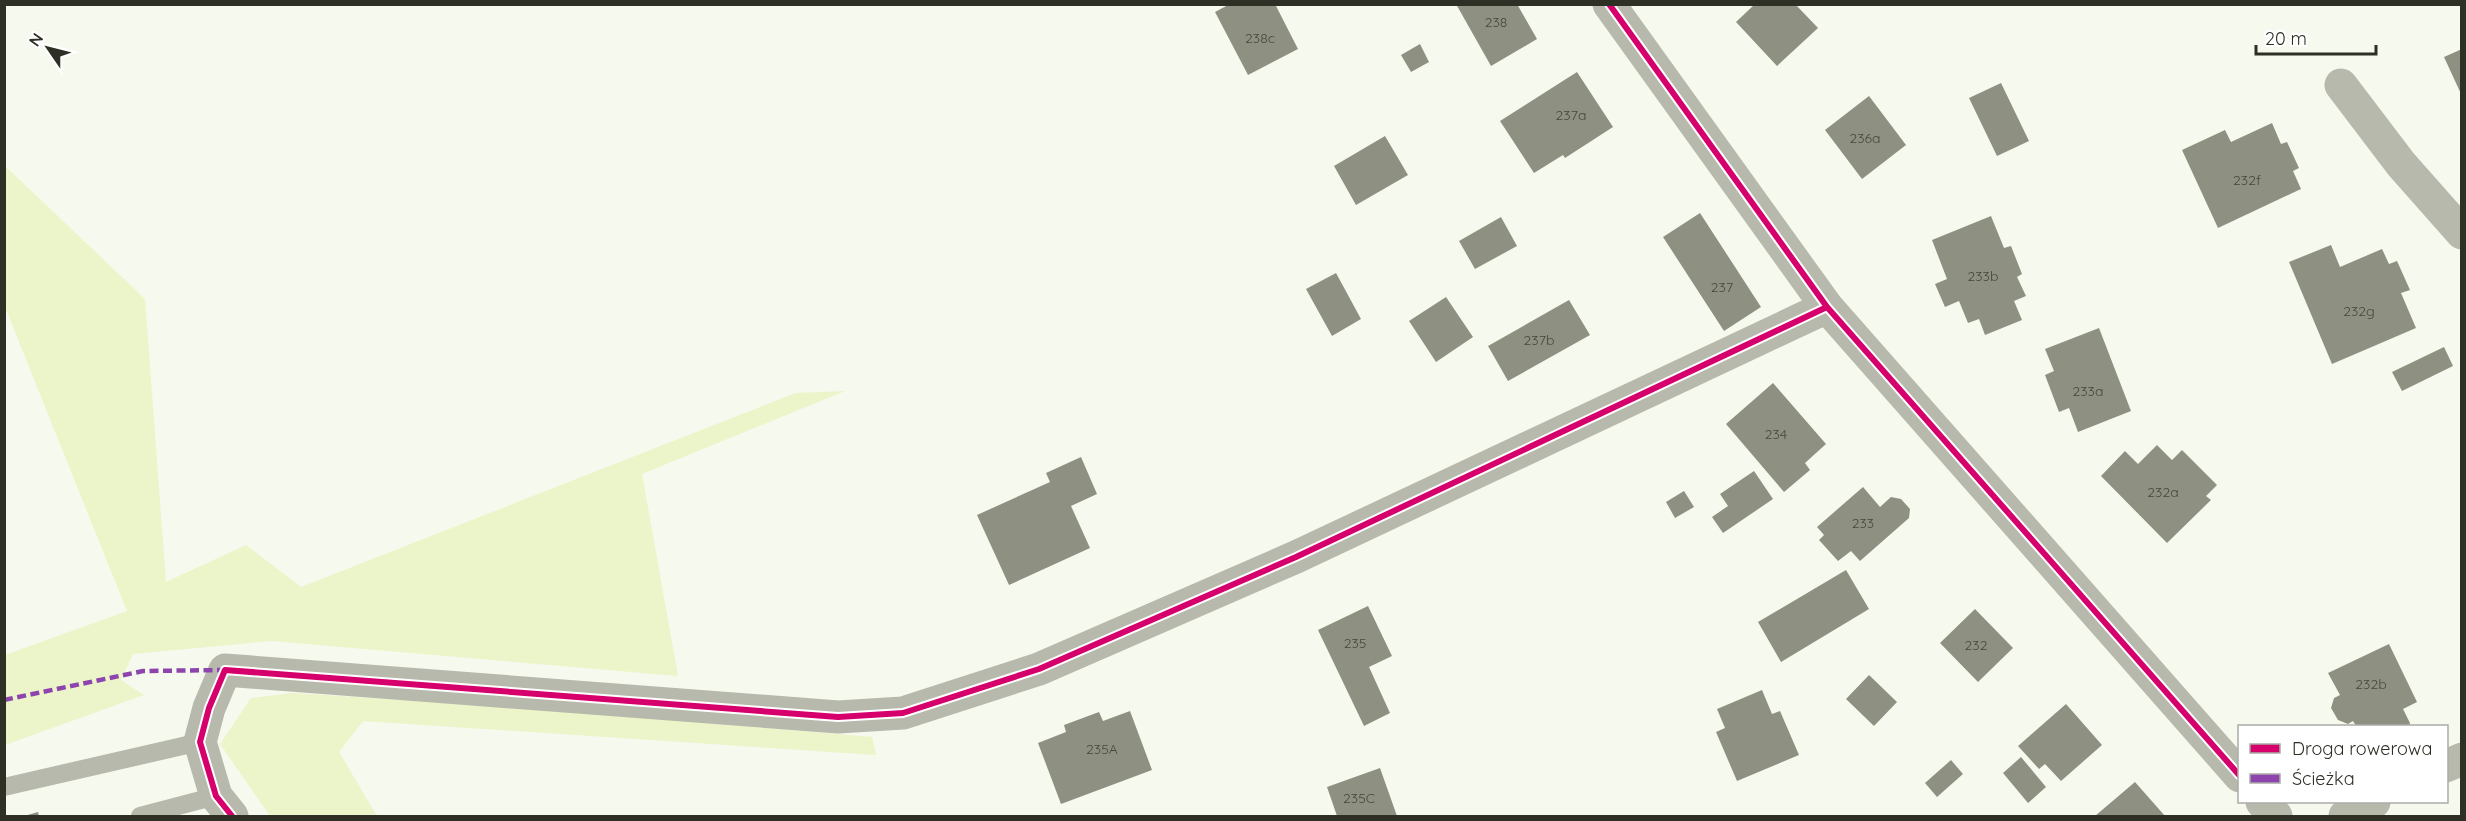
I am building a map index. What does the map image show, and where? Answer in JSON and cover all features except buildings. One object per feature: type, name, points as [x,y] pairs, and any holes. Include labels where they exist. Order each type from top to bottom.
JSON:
[{"type":"street","points":[[1609,4],[1827,307],[2238,774]]},
{"type":"street","points":[[2341,85],[2400,164],[2462,233]]},
{"type":"street","points":[[224,806],[200,742],[209,708],[225,670],[838,717],[903,713],[1039,669],[1274,566],[1827,307]]},
{"type":"street","points":[[2448,765],[2462,759]]},
{"type":"street","points":[[2264,803],[2276,816]]},
{"type":"street","points":[[2345,816],[2370,803]]},
{"type":"lane","points":[[4,787],[200,742]]},
{"type":"lane","points":[[140,816],[224,806]]},
{"type":"green space","points":[[4,165],[145,299],[166,582],[246,545],[301,587],[796,393],[845,391],[642,474],[678,676],[271,641],[133,654],[121,680],[144,695],[5,745],[5,655],[127,611],[5,307]]},
{"type":"green space","points":[[292,693],[563,710],[872,737],[876,755],[363,721],[339,752],[377,816],[270,816],[220,744],[251,698]]},
{"type":"marked path","points":[[4,700],[143,671],[225,670]]},
{"type":"cycle path","points":[[1609,4],[1827,307],[2238,774]]},
{"type":"cycle path","points":[[232,816],[216,796],[200,742],[209,708],[225,670],[838,717],[903,713],[1039,669],[1296,557],[1827,307]]}]
